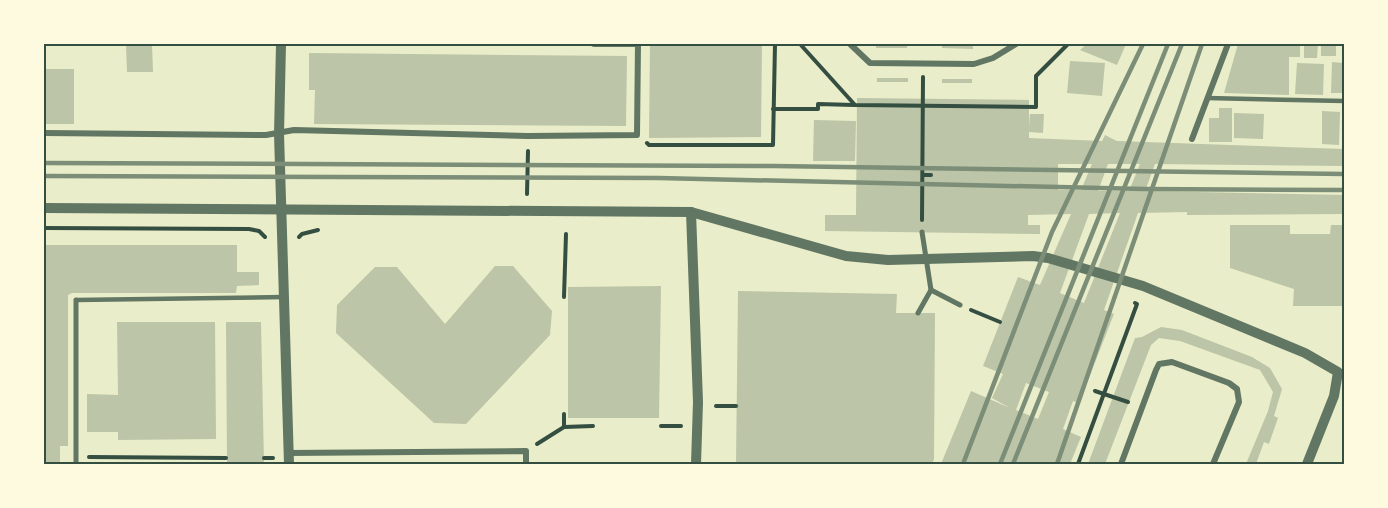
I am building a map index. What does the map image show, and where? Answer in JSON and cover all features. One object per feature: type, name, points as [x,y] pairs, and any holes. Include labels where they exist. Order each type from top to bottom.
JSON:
[{"type":"street","points":[[281,44],[279,134],[289,459],[526,451],[526,465]]},
{"type":"street","points":[[44,133],[279,134],[294,130],[528,136],[637,135],[638,44],[594,44]]},
{"type":"street","points":[[850,44],[870,63],[974,64],[993,58],[1016,44]]},
{"type":"street","points":[[1192,139],[1228,44]]},
{"type":"street","points":[[44,208],[691,212],[846,256],[888,260],[1033,256],[1047,258],[1143,286],[1305,353],[1341,371],[1334,396],[1306,465]]},
{"type":"street","points":[[691,212],[698,402],[696,465]]},
{"type":"street","points":[[918,313],[931,290],[922,232]]},
{"type":"street","points":[[931,290],[960,305]]},
{"type":"street","points":[[76,300],[76,465]]},
{"type":"street","points":[[1121,465],[1156,370],[1160,364],[1172,363],[1229,383],[1237,389],[1239,402],[1213,465]]},
{"type":"lane","points":[[1207,98],[1344,101]]},
{"type":"lane","points":[[76,300],[284,297]]},
{"type":"path","points":[[637,135],[649,145],[773,146],[775,44],[800,44],[855,105]]},
{"type":"path","points":[[773,109],[818,109],[818,104],[1036,107],[1036,76],[1068,44]]},
{"type":"path","points":[[922,232],[923,106]]},
{"type":"path","points":[[527,198],[528,136]]},
{"type":"path","points":[[922,175],[931,175]]},
{"type":"path","points":[[564,297],[566,234]]},
{"type":"path","points":[[1078,465],[1137,304],[1129,299]]},
{"type":"path","points":[[960,305],[1000,322]]},
{"type":"path","points":[[1095,391],[1128,402]]},
{"type":"path","points":[[716,406],[736,406]]},
{"type":"path","points":[[564,414],[564,427]]},
{"type":"path","points":[[526,451],[564,427],[593,426]]},
{"type":"path","points":[[661,426],[681,426]]},
{"type":"path","points":[[76,457],[226,458]]},
{"type":"path","points":[[264,458],[274,458]]},
{"type":"building","points":[[126,44],[152,44],[153,72],[127,72]]},
{"type":"building","points":[[650,44],[762,44],[761,137],[649,138]]},
{"type":"building","points":[[876,44],[907,44],[907,48],[876,48]]},
{"type":"building","points":[[1087,44],[1126,44],[1117,65],[1080,50]]},
{"type":"building","points":[[1238,44],[1300,44],[1300,57],[1289,57],[1289,95],[1224,93]]},
{"type":"building","points":[[1304,44],[1318,44],[1317,58],[1304,58]]},
{"type":"building","points":[[1321,44],[1336,44],[1336,56],[1321,56]]},
{"type":"building","points":[[942,45],[973,45],[973,49],[942,48]]},
{"type":"building","points":[[309,53],[627,56],[626,126],[314,124],[315,90],[309,90]]},
{"type":"building","points":[[1070,61],[1105,63],[1102,96],[1067,93]]},
{"type":"building","points":[[1332,62],[1344,63],[1344,93],[1331,93]]},
{"type":"building","points":[[1297,63],[1324,64],[1323,95],[1295,94]]},
{"type":"building","points":[[44,69],[74,69],[74,124],[44,124]]},
{"type":"building","points":[[877,78],[908,78],[908,82],[877,82]]},
{"type":"building","points":[[942,79],[972,79],[972,83],[942,83]]},
{"type":"building","points":[[857,98],[1029,100],[1029,127],[1030,114],[1044,114],[1043,133],[1029,132],[1029,138],[1102,141],[1105,135],[1117,141],[1344,149],[1344,166],[1155,164],[1145,191],[1344,195],[1344,214],[1138,213],[1104,310],[1114,314],[1079,403],[1073,401],[1063,429],[1081,437],[1070,464],[941,464],[971,391],[1010,408],[992,398],[1003,374],[983,366],[1018,277],[1040,285],[1071,214],[1028,215],[1028,225],[1040,225],[1040,234],[825,231],[825,215],[856,215]],"holes":[[[1058,164],[1092,164],[1081,190],[1058,190]],[[1108,164],[1140,164],[1129,191],[1098,191]],[[1120,213],[1084,303],[1060,293],[1089,214]],[[1026,383],[1049,392],[1038,419],[1016,410]]]},
{"type":"building","points":[[1219,108],[1232,108],[1232,142],[1209,142],[1209,118],[1219,118]]},
{"type":"building","points":[[1322,111],[1340,112],[1339,145],[1322,144]]},
{"type":"building","points":[[1234,113],[1264,114],[1263,139],[1234,138]]},
{"type":"building","points":[[814,120],[856,121],[855,161],[813,161]]},
{"type":"building","points":[[1230,225],[1290,225],[1290,234],[1330,234],[1331,225],[1344,225],[1344,306],[1293,306],[1294,289],[1230,268]]},
{"type":"building","points":[[44,245],[237,245],[237,272],[259,272],[259,285],[237,286],[236,293],[72,293],[68,295],[68,446],[60,446],[60,464],[44,464]]},
{"type":"building","points":[[495,266],[513,266],[552,311],[550,335],[466,424],[434,423],[336,333],[337,305],[375,267],[397,267],[445,324]]},
{"type":"building","points":[[661,286],[659,418],[568,418],[568,287]]},
{"type":"building","points":[[738,291],[897,294],[896,313],[935,313],[934,459],[932,464],[736,464]]},
{"type":"building","points":[[117,322],[215,322],[216,439],[118,440],[118,432],[87,432],[87,394],[118,395]]},
{"type":"building","points":[[226,322],[261,322],[264,464],[227,463]]},
{"type":"building","points":[[1161,327],[1182,330],[1252,357],[1270,368],[1282,389],[1274,416],[1278,418],[1269,444],[1264,442],[1256,464],[1246,464],[1268,411],[1273,392],[1260,370],[1180,341],[1159,338],[1151,345],[1105,464],[1088,464],[1135,338],[1142,337]]},
{"type":"railway","points":[[963,464],[1052,232],[1143,44]]},
{"type":"railway","points":[[1000,464],[1168,44]]},
{"type":"railway","points":[[1013,464],[1182,44]]},
{"type":"railway","points":[[1057,464],[1202,44]]},
{"type":"railway","points":[[44,163],[774,166],[1344,174]]},
{"type":"railway","points":[[44,176],[659,178],[1144,189],[1344,190]]}]
